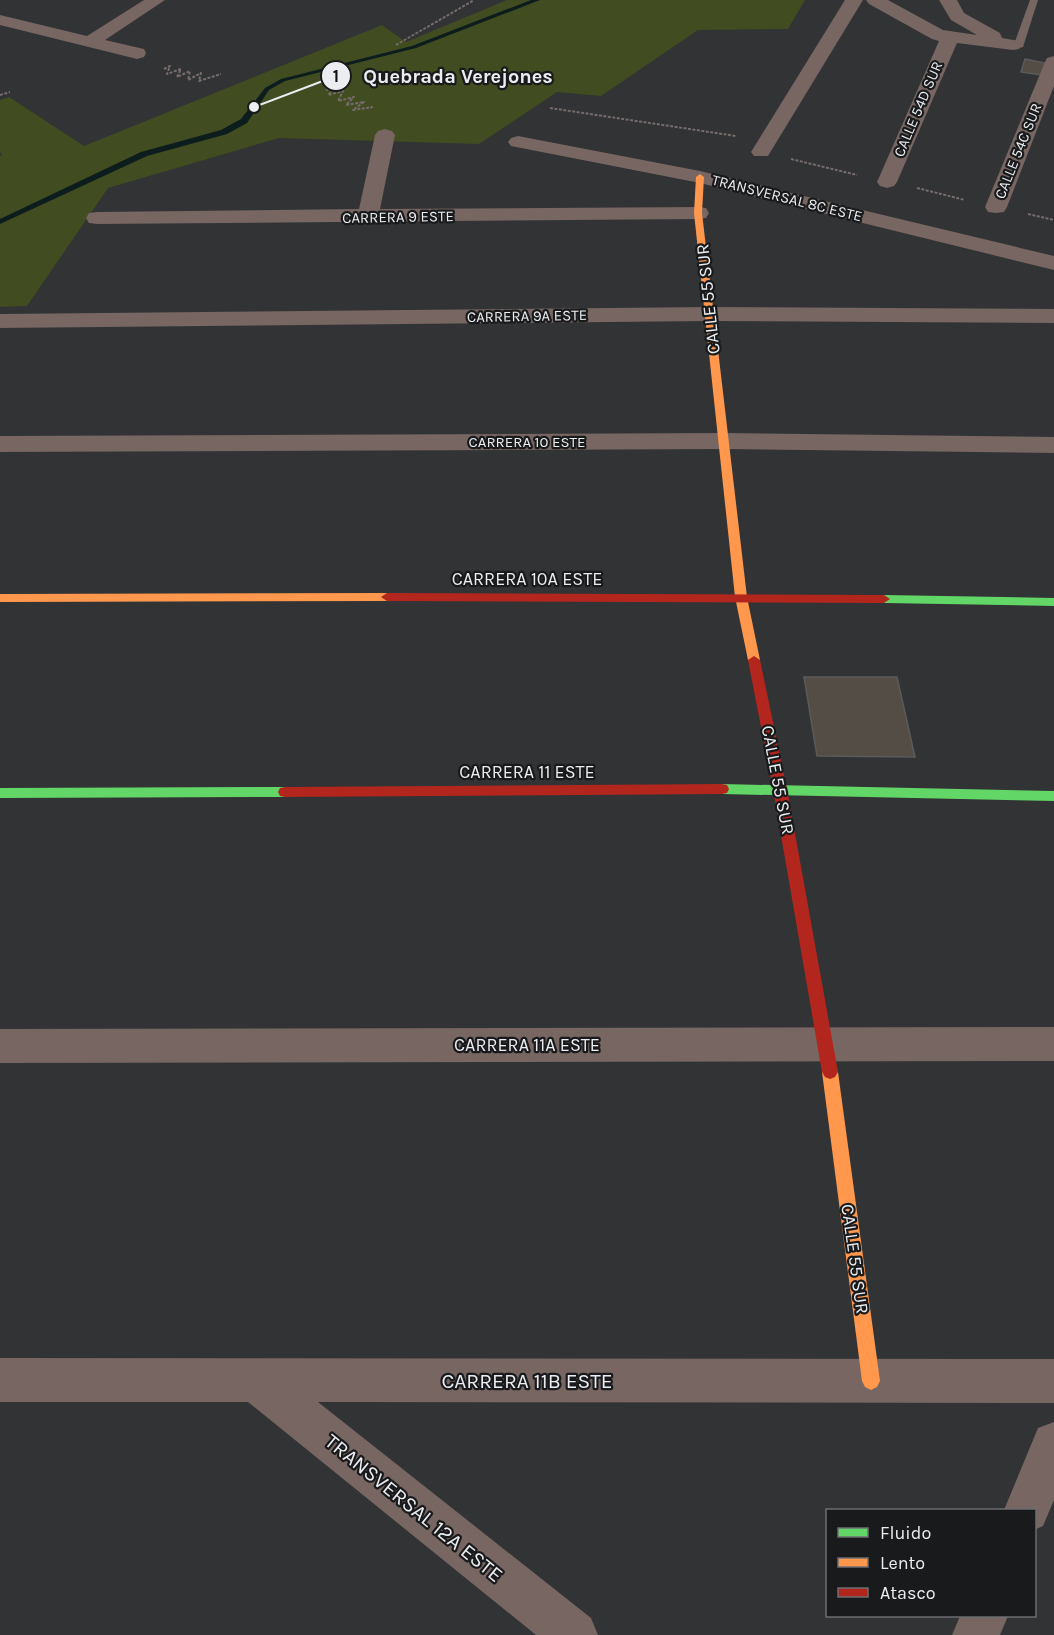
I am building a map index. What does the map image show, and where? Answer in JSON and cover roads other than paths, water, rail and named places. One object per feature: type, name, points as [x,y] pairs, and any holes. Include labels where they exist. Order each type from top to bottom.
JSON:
[{"type":"street","points":[[91,41],[156,0]]},
{"type":"street","points":[[764,147],[854,0]]},
{"type":"street","points":[[875,0],[927,31],[950,37],[1016,46]]},
{"type":"street","points":[[948,0],[957,16],[972,27],[1054,60]]},
{"type":"street","points":[[0,20],[136,53]]},
{"type":"street","name":"CALLE 54D SUR","points":[[887,182],[950,37]]},
{"type":"street","points":[[21,43],[62,53]]},
{"type":"street","name":"CALLE 54C SUR","points":[[996,207],[1054,60]]},
{"type":"street","points":[[368,217],[384,135]]},
{"type":"street","name":"TRANSVERSAL 8C ESTE","points":[[518,142],[700,177],[1054,263]]},
{"type":"street","name":"CALLE 55 SUR","points":[[700,177],[698,213],[741,597],[780,789],[826,1044],[871,1381]]},
{"type":"street","name":"CARRERA 9 ESTE","points":[[97,218],[698,213]]},
{"type":"street","name":"CARRERA 9A ESTE","points":[[0,321],[709,314],[1054,316]]},
{"type":"street","name":"CARRERA 10 ESTE","points":[[0,444],[724,441],[1054,445]]},
{"type":"street","name":"CARRERA 10A ESTE","points":[[0,598],[741,597],[1054,602]]},
{"type":"street","name":"CARRERA 11 ESTE","points":[[0,793],[780,789],[1054,796]]},
{"type":"street","name":"CARRERA 11A ESTE","points":[[0,1047],[1054,1044]]},
{"type":"street","name":"CARRERA 11B ESTE","points":[[0,1380],[1054,1381]]},
{"type":"street","name":"TRANSVERSAL 12A ESTE","points":[[255,1380],[574,1635]]},
{"type":"street","points":[[1027,1509],[1054,1444]]},
{"type":"street","points":[[976,1635],[984,1617]]},
{"type":"lane","points":[[1016,46],[1034,0]]},
{"type":"waterway","points":[[0,222],[144,154],[224,132],[244,121],[267,89],[283,80],[414,47],[537,0]]},
{"type":"place","name":"Quebrada Verejones","points":[[254,107]]}]
